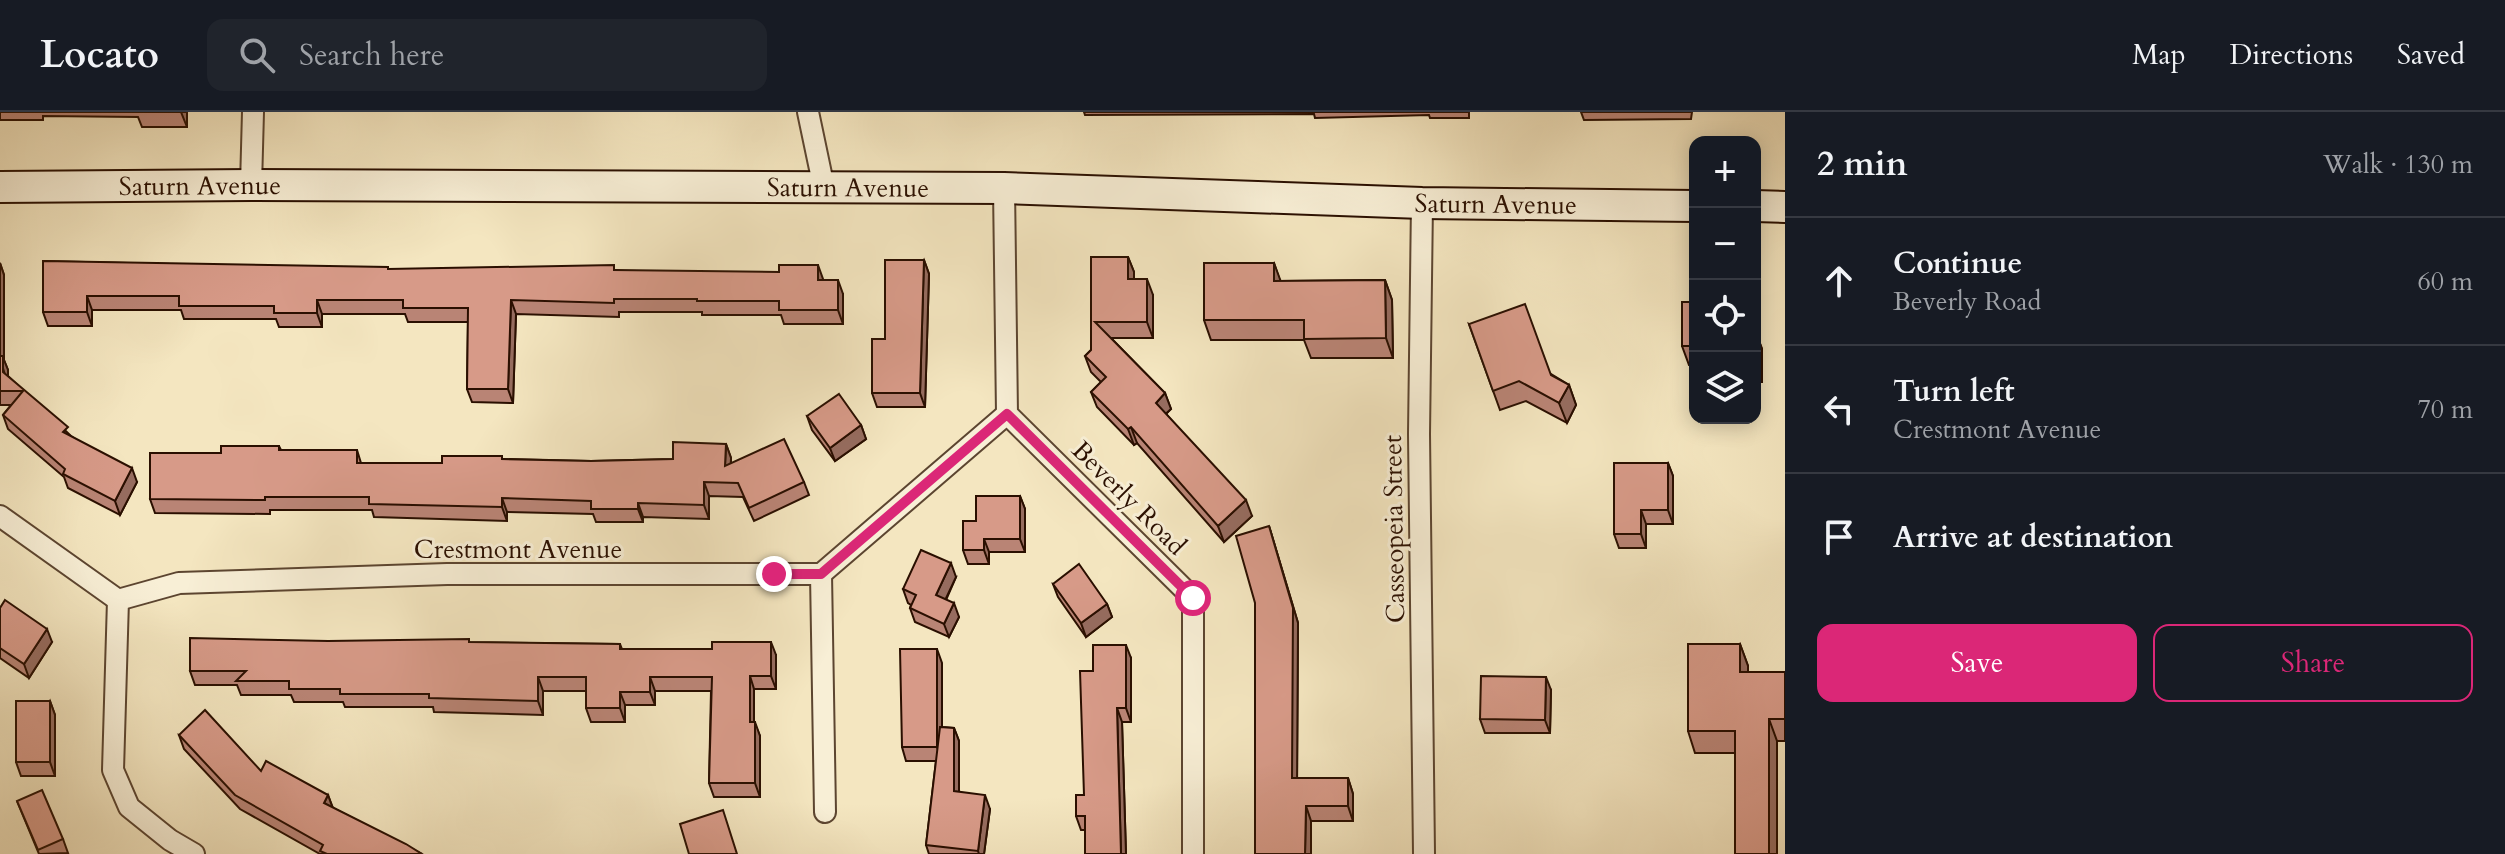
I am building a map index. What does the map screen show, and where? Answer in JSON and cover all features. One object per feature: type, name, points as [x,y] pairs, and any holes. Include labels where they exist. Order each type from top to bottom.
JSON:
[{"type":"street","points":[[251,185],[253,112]]},
{"type":"street","points":[[808,112],[824,188]]},
{"type":"street","name":"Saturn Avenue","points":[[0,187],[1004,188],[1422,203],[1689,206]]},
{"type":"street","points":[[825,812],[821,574],[1007,414],[1004,188]]},
{"type":"street","name":"Casseopeia Street","points":[[1422,203],[1419,434],[1424,854]]},
{"type":"street","points":[[1761,206],[1785,207]]},
{"type":"street","name":"Beverly Road","points":[[1007,414],[1193,598],[1193,854]]},
{"type":"street","points":[[0,516],[118,600],[113,770],[129,807],[170,840],[194,854]]},
{"type":"street","name":"Crestmont Avenue","points":[[118,600],[179,583],[447,574],[821,574]]},
{"type":"building","points":[[1091,257],[1128,257],[1128,279],[1147,279],[1147,322],[1095,322],[1165,393],[1156,403],[1246,500],[1218,526],[1131,427],[1128,429],[1091,392],[1106,377],[1085,356],[1091,350]]},
{"type":"building","points":[[885,260],[924,260],[920,393],[872,393],[872,339],[885,339]]},
{"type":"building","points":[[43,261],[388,269],[614,265],[614,270],[779,272],[779,265],[818,265],[818,280],[838,280],[838,310],[779,310],[779,301],[614,299],[614,303],[511,300],[508,389],[467,389],[468,308],[403,308],[403,300],[317,300],[317,313],[274,313],[274,306],[179,306],[179,296],[87,296],[87,312],[43,312]]},
{"type":"building","points":[[1204,263],[1274,263],[1274,281],[1385,280],[1386,338],[1304,339],[1304,320],[1204,320]]},
{"type":"building","points":[[1682,302],[1689,302],[1689,346],[1682,346]]},
{"type":"building","points":[[1525,304],[1551,375],[1569,385],[1559,403],[1519,381],[1493,391],[1469,324]]},
{"type":"building","points":[[0,356],[3,356],[3,372],[68,427],[63,432],[132,468],[115,501],[63,474],[65,469],[3,415],[23,391],[0,391]]},
{"type":"building","points":[[839,394],[861,425],[830,448],[807,416]]},
{"type":"building","points":[[784,439],[804,482],[749,508],[738,483],[704,482],[704,505],[638,503],[638,509],[591,509],[591,501],[502,498],[502,507],[369,504],[369,497],[150,499],[150,453],[221,453],[221,446],[357,450],[357,463],[442,463],[442,456],[591,461],[673,459],[673,442],[726,444],[725,466]]},
{"type":"building","points":[[1614,463],[1668,463],[1668,510],[1641,510],[1641,534],[1614,534]]},
{"type":"building","points":[[976,496],[1020,496],[1020,539],[984,539],[984,550],[963,550],[963,521],[976,521]]},
{"type":"building","points":[[1269,526],[1293,608],[1292,778],[1348,778],[1348,806],[1306,806],[1305,854],[1255,854],[1255,603],[1236,536]]},
{"type":"building","points":[[921,550],[951,563],[936,595],[954,603],[944,624],[910,608],[916,595],[903,589]]},
{"type":"building","points":[[1079,564],[1107,604],[1081,623],[1053,584]]},
{"type":"building","points":[[5,600],[47,629],[24,664],[0,648],[0,608]]},
{"type":"building","points":[[190,638],[328,641],[469,639],[469,642],[620,644],[620,649],[712,649],[712,642],[771,642],[771,676],[750,676],[750,722],[755,722],[755,783],[709,783],[712,677],[650,677],[650,692],[620,692],[620,708],[586,708],[586,677],[538,677],[538,701],[429,698],[429,694],[340,694],[340,689],[289,689],[289,681],[236,681],[246,671],[190,671]]},
{"type":"building","points":[[1688,644],[1740,644],[1740,672],[1785,672],[1785,719],[1769,719],[1769,854],[1735,854],[1735,731],[1688,731]]},
{"type":"building","points":[[1093,645],[1126,645],[1126,708],[1117,708],[1121,854],[1085,854],[1085,816],[1076,816],[1076,795],[1084,795],[1080,671],[1093,671]]},
{"type":"building","points":[[900,649],[937,649],[937,747],[902,747]]},
{"type":"building","points":[[1481,676],[1546,677],[1545,720],[1480,719]]},
{"type":"building","points":[[16,701],[50,701],[50,762],[16,762]]},
{"type":"building","points":[[205,710],[261,771],[266,761],[328,795],[324,803],[422,854],[327,854],[320,851],[323,845],[235,795],[179,735]]},
{"type":"building","points":[[940,727],[954,728],[954,791],[985,795],[978,851],[926,845]]},
{"type":"building","points":[[42,790],[63,839],[38,850],[17,801]]},
{"type":"building","points":[[723,810],[737,854],[689,854],[680,824]]},
{"type":"route","points":[[774,574],[821,574],[1007,414],[1193,598]]}]
